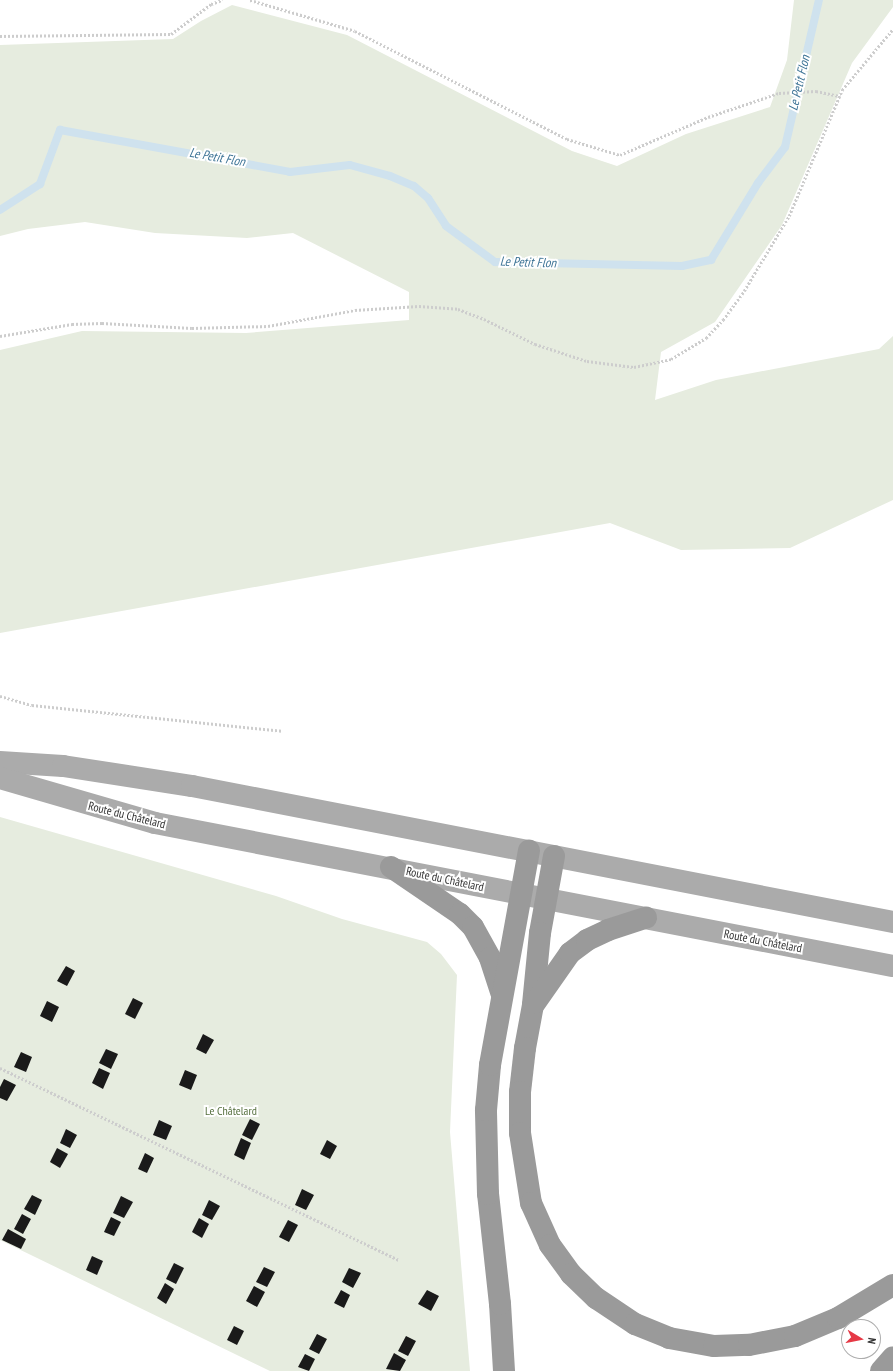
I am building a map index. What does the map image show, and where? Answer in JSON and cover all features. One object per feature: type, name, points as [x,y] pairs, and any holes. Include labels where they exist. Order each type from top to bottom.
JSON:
[{"type":"highway","points":[[504,1371],[485,1152],[490,1065],[529,851]]},
{"type":"highway","points":[[554,856],[546,898],[519,1109],[521,1156],[531,1203],[550,1245],[572,1274],[596,1298],[636,1324],[670,1338],[702,1344],[737,1346],[783,1338],[817,1328],[863,1304],[893,1285]]},
{"type":"highway","points":[[391,867],[460,914],[473,927],[490,958],[502,996]]},
{"type":"highway","points":[[533,1006],[570,953],[587,940],[608,930],[646,918]]},
{"type":"highway","points":[[881,1371],[893,1357]]},
{"type":"main road","points":[[0,762],[63,766],[192,786],[893,922]]},
{"type":"main road","name":"Route du Châtelard","points":[[0,778],[155,823],[391,867],[521,894],[893,966]]},
{"type":"path","points":[[0,36],[171,34],[211,4],[222,0]]},
{"type":"path","points":[[250,0],[355,31],[567,139],[620,155],[708,117],[779,93],[816,91],[840,96]]},
{"type":"path","points":[[0,336],[33,329],[102,322],[192,328],[268,326],[355,310],[418,306],[458,309],[484,319],[535,344],[587,362],[634,366],[656,364],[689,350],[706,338],[723,320],[744,291],[789,216],[840,96],[854,75],[893,29]]},
{"type":"path","points":[[0,696],[32,705],[282,731]]},
{"type":"path","points":[[0,1068],[399,1260]]},
{"type":"green space","points":[[794,0],[893,0],[893,7],[852,63],[782,225],[715,322],[661,352],[655,400],[716,380],[879,349],[893,336],[893,500],[790,548],[681,550],[610,523],[0,633],[0,350],[82,331],[246,333],[409,320],[409,292],[293,233],[247,238],[155,233],[85,222],[28,229],[0,236],[0,45],[173,39],[201,21],[232,5],[347,35],[572,151],[617,166],[686,134],[770,107],[787,60]]},
{"type":"green space","name":"Le Châtelard","points":[[0,817],[276,896],[342,919],[427,942],[441,954],[457,975],[450,1132],[470,1371],[270,1371],[0,1240]]},
{"type":"building","points":[[66,966],[75,971],[67,986],[57,981]]},
{"type":"building","points":[[133,998],[143,1003],[135,1019],[125,1014]]},
{"type":"building","points":[[47,1001],[59,1007],[52,1022],[40,1016]]},
{"type":"building","points":[[203,1034],[214,1040],[206,1054],[196,1049]]},
{"type":"building","points":[[106,1049],[118,1054],[111,1069],[99,1063]]},
{"type":"building","points":[[21,1052],[32,1057],[26,1072],[14,1067]]},
{"type":"building","points":[[99,1068],[110,1073],[103,1089],[92,1083]]},
{"type":"building","points":[[185,1070],[197,1075],[191,1090],[179,1085]]},
{"type":"building","points":[[4,1079],[16,1085],[7,1101],[0,1098],[0,1087]]},
{"type":"building","points":[[250,1119],[260,1124],[252,1140],[242,1135]]},
{"type":"building","points":[[159,1120],[172,1126],[166,1140],[153,1135]]},
{"type":"building","points":[[66,1129],[77,1135],[70,1148],[60,1143]]},
{"type":"building","points":[[241,1138],[251,1143],[244,1160],[234,1155]]},
{"type":"building","points":[[327,1140],[337,1146],[330,1159],[320,1154]]},
{"type":"building","points":[[57,1148],[68,1154],[60,1168],[50,1162]]},
{"type":"building","points":[[145,1153],[154,1158],[147,1173],[138,1169]]},
{"type":"building","points":[[302,1189],[314,1195],[306,1210],[295,1205]]},
{"type":"building","points":[[32,1195],[42,1200],[35,1215],[24,1209]]},
{"type":"building","points":[[121,1196],[133,1202],[124,1218],[113,1213]]},
{"type":"building","points":[[209,1200],[220,1206],[212,1220],[202,1215]]},
{"type":"building","points":[[22,1214],[31,1219],[23,1234],[14,1229]]},
{"type":"building","points":[[111,1217],[121,1222],[114,1236],[104,1232]]},
{"type":"building","points":[[199,1218],[209,1224],[202,1238],[192,1232]]},
{"type":"building","points":[[288,1220],[298,1225],[289,1242],[279,1237]]},
{"type":"building","points":[[8,1229],[26,1239],[21,1249],[2,1240]]},
{"type":"building","points":[[92,1256],[103,1261],[97,1275],[86,1270]]},
{"type":"building","points":[[174,1263],[184,1268],[176,1284],[166,1279]]},
{"type":"building","points":[[264,1267],[275,1272],[267,1287],[256,1282]]},
{"type":"building","points":[[349,1268],[361,1273],[353,1288],[342,1282]]},
{"type":"building","points":[[165,1283],[174,1289],[166,1304],[157,1298]]},
{"type":"building","points":[[254,1286],[265,1292],[257,1307],[246,1301]]},
{"type":"building","points":[[341,1290],[350,1295],[344,1308],[334,1303]]},
{"type":"building","points":[[427,1290],[439,1296],[431,1311],[418,1304]]},
{"type":"building","points":[[234,1326],[244,1331],[237,1345],[227,1340]]},
{"type":"building","points":[[317,1334],[327,1339],[319,1354],[309,1349]]},
{"type":"building","points":[[406,1336],[416,1341],[408,1356],[398,1351]]},
{"type":"building","points":[[394,1353],[406,1360],[400,1371],[386,1369]]},
{"type":"building","points":[[305,1354],[315,1359],[309,1371],[298,1367]]},
{"type":"waterway","name":"Le Petit Flon","points":[[0,210],[40,184],[60,130],[290,172],[350,165],[390,176],[414,186],[428,198],[446,226],[495,262],[682,266],[711,260],[758,183],[785,147],[819,0]]}]
